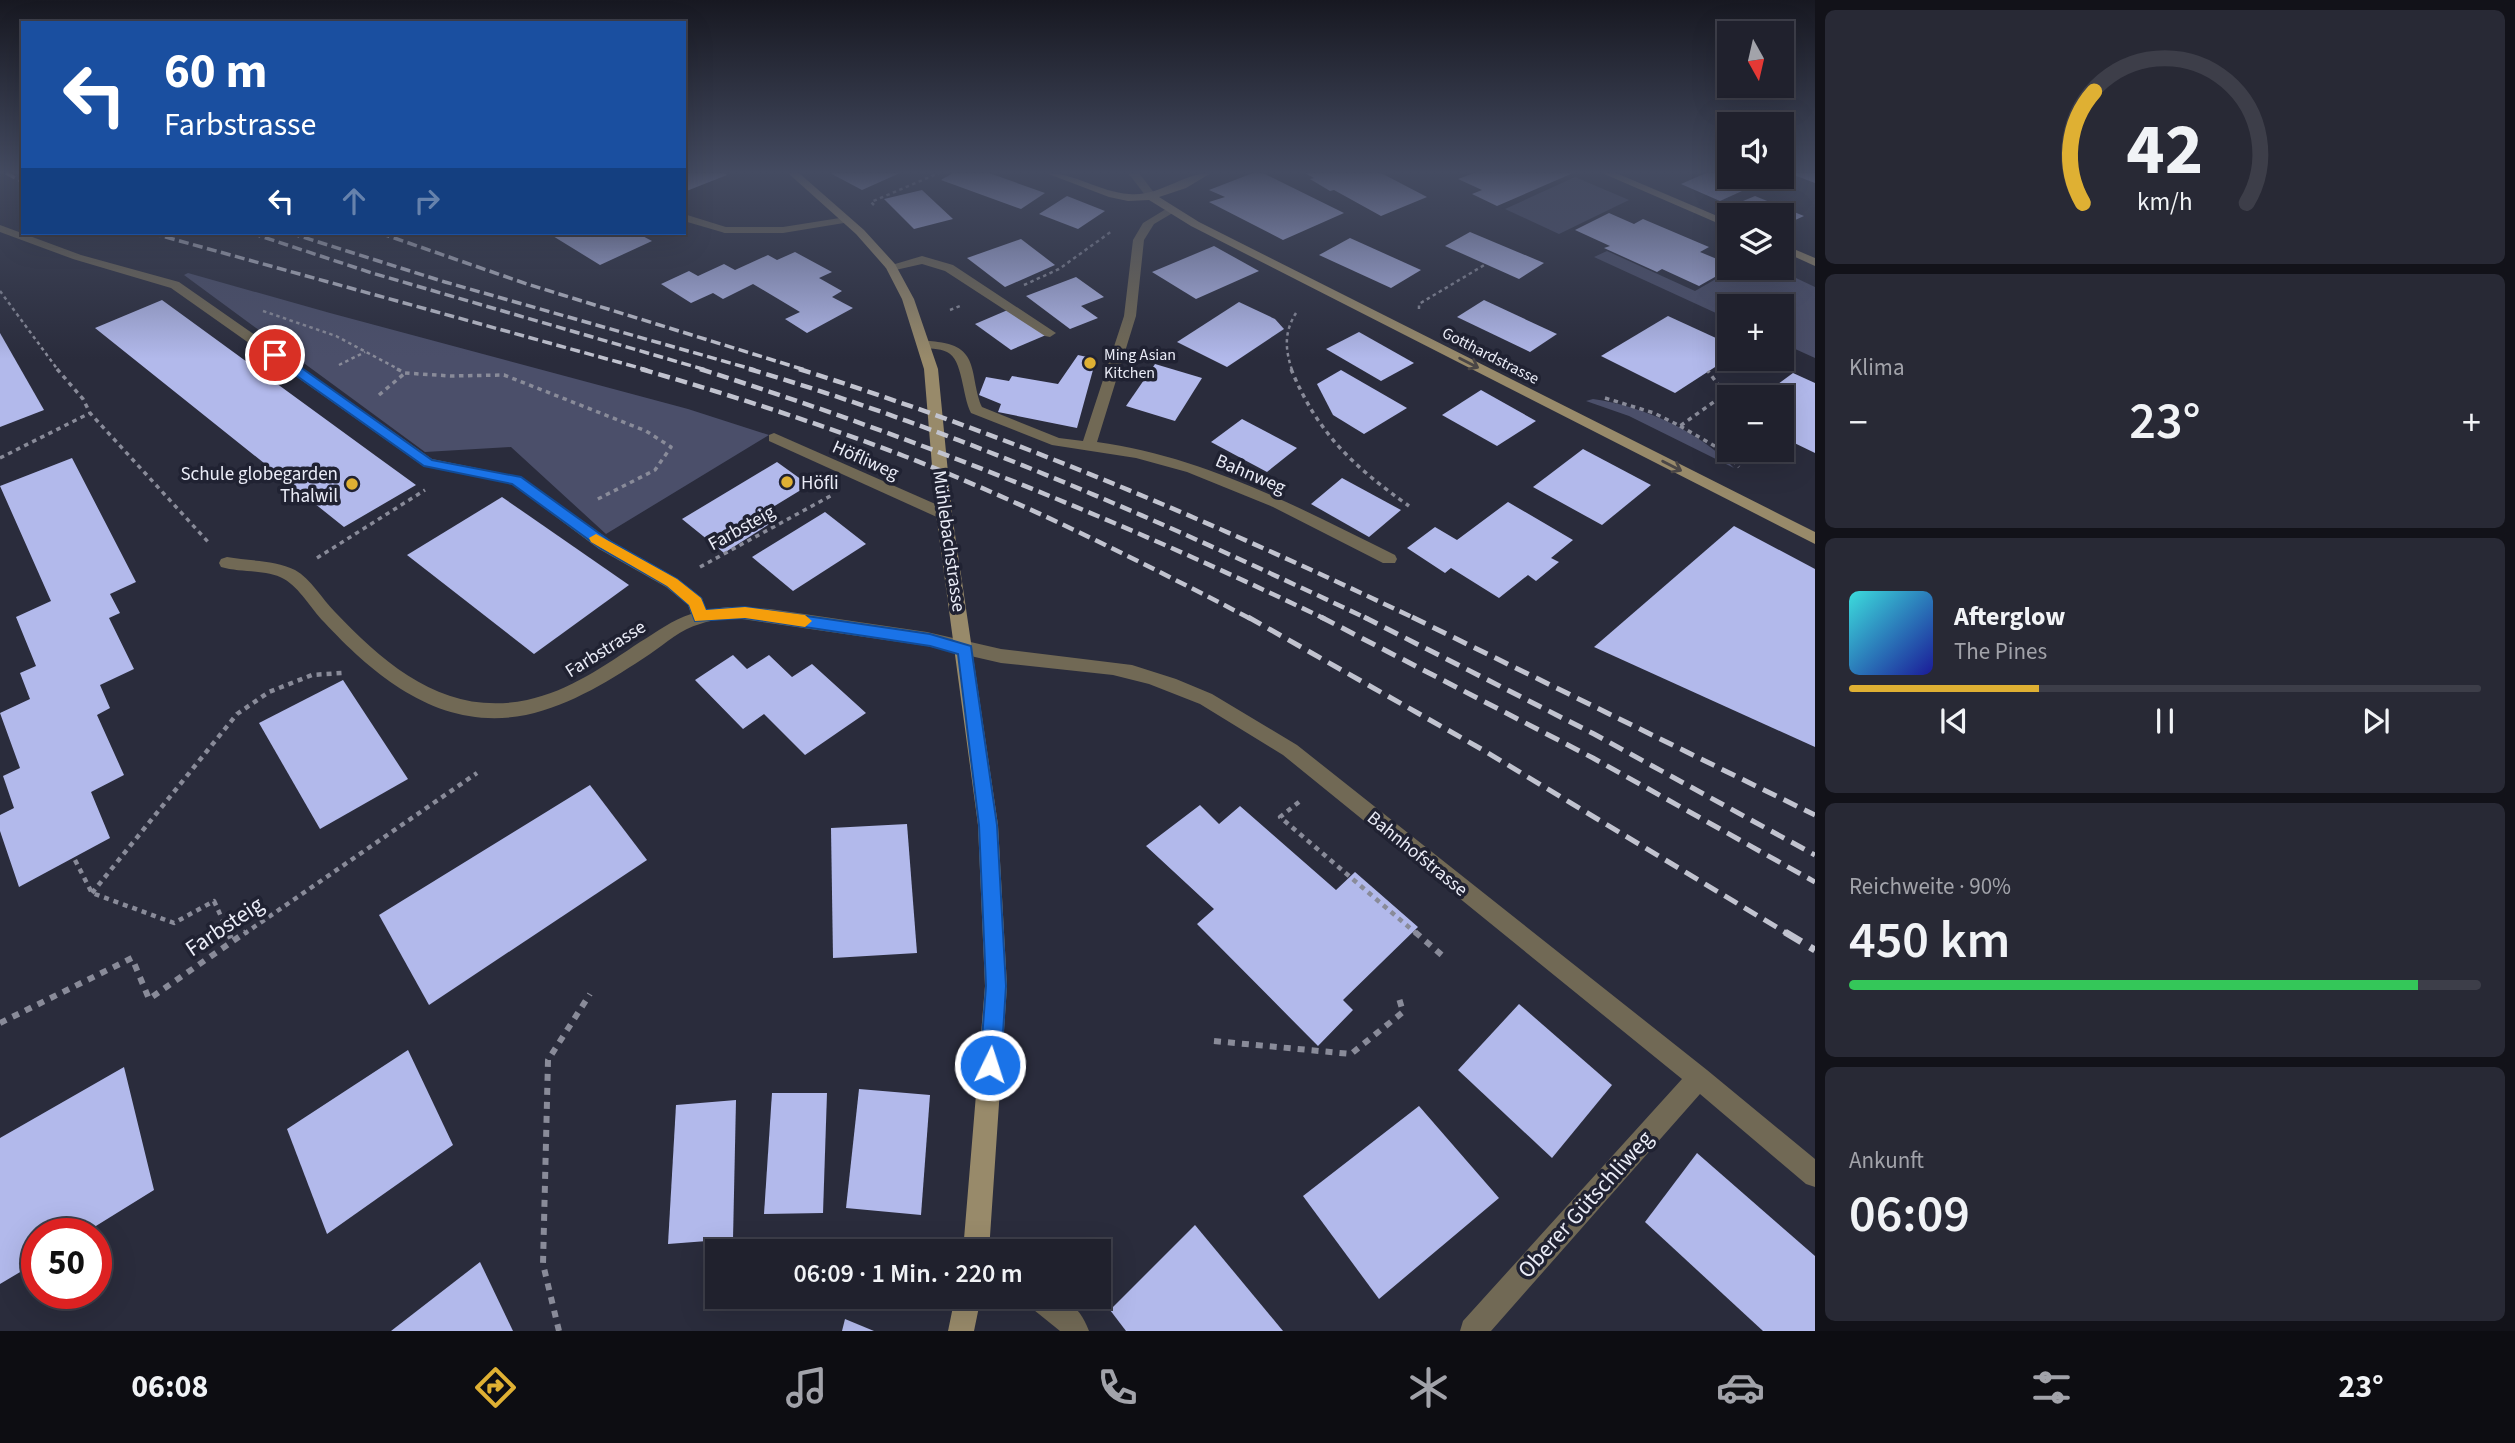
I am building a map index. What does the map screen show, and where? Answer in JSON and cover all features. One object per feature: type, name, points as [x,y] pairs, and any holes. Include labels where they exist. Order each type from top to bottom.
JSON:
[{"type":"main road","name":"Mühlebachstrasse","points":[[860,235],[891,267],[908,299],[924,344],[932,380],[944,514],[988,825],[996,986],[977,1239]]},
{"type":"main road","name":"Gotthardstrasse","points":[[1217,235],[1815,539]]},
{"type":"main road","points":[[1794,252],[1815,261]]},
{"type":"main road","points":[[961,1331],[966,1309]]},
{"type":"street","points":[[19,235],[77,257],[176,285],[428,463],[516,480],[605,545],[672,583],[696,602],[700,617]]},
{"type":"street","points":[[1089,446],[1134,297],[1141,235]]},
{"type":"street","points":[[891,267],[922,260],[949,268],[1050,333]]},
{"type":"street","name":"Bahnweg","points":[[924,344],[948,345],[963,356],[975,410],[1057,442],[1164,460],[1206,474],[1272,502],[1389,559]]},
{"type":"street","name":"Höfliweg","points":[[774,438],[944,514]]},
{"type":"street","points":[[227,563],[289,575]]},
{"type":"street","name":"Farbstrasse","points":[[289,575],[362,652],[393,678],[419,695],[449,707],[483,711],[519,709],[557,701],[587,686],[679,625],[700,617],[745,613],[930,640],[965,650]]},
{"type":"street","name":"Bahnhofstrasse","points":[[965,650],[1101,664],[1203,698],[1252,724],[1300,759],[1699,1078],[1815,1175]]},
{"type":"street","name":"Oberer Gütschliweg","points":[[1472,1331],[1699,1078]]},
{"type":"street","points":[[1053,1309],[1070,1322],[1076,1331]]},
{"type":"path","points":[[992,296],[1040,280],[1106,235]]},
{"type":"path","points":[[1421,314],[1419,304],[1486,264]]},
{"type":"path","points":[[0,291],[46,356],[83,399],[90,413],[227,563]]},
{"type":"path","points":[[256,308],[336,336],[405,373],[504,375],[646,431],[671,447],[655,470],[565,515]]},
{"type":"path","points":[[1296,313],[1287,329],[1285,340],[1287,360],[1294,378],[1334,443],[1349,459],[1409,506]]},
{"type":"path","points":[[292,327],[299,323]]},
{"type":"path","points":[[331,369],[366,352]]},
{"type":"path","points":[[1708,371],[1718,385]]},
{"type":"path","points":[[371,402],[405,373]]},
{"type":"path","points":[[1599,397],[1654,413],[1681,426],[1725,452],[1745,473]]},
{"type":"path","points":[[1681,426],[1717,400]]},
{"type":"path","points":[[0,458],[90,413]]},
{"type":"path","points":[[289,575],[459,470]]},
{"type":"path","name":"Farbsteig","points":[[672,583],[862,479]]},
{"type":"path","points":[[92,893],[237,714],[269,692],[312,675],[345,673]]},
{"type":"path","name":"Farbsteig","points":[[0,1023],[132,958],[149,999],[477,773]]},
{"type":"path","points":[[1299,802],[1280,817],[1444,957]]},
{"type":"path","points":[[75,860],[92,893],[174,923],[214,901],[232,941]]},
{"type":"path","points":[[559,1331],[543,1264],[548,1060],[590,994]]},
{"type":"path","points":[[1214,1041],[1351,1054],[1403,1012],[1398,995]]},
{"type":"shaded area","points":[[1607,251],[1695,291],[1717,278],[1794,280],[1794,277],[1815,287],[1815,358],[1794,348],[1794,294],[1717,294],[1717,313],[1594,257]]},
{"type":"shaded area","points":[[188,273],[688,409],[769,435],[606,534],[511,447],[425,452],[184,275]]},
{"type":"shaded area","points":[[1593,399],[1612,402],[1669,422],[1717,453],[1717,460],[1629,416],[1586,401]]},
{"type":"building","points":[[551,235],[641,235],[652,241],[600,265]]},
{"type":"building","points":[[1273,235],[1294,235],[1283,240]]},
{"type":"building","points":[[1464,235],[1477,235],[1544,263],[1519,279],[1445,246]]},
{"type":"building","points":[[1586,235],[1681,235],[1709,247],[1700,252],[1717,259],[1717,276],[1699,286],[1662,269],[1657,272],[1604,248],[1610,246]]},
{"type":"building","points":[[1350,238],[1421,270],[1391,288],[1319,255]]},
{"type":"building","points":[[1021,239],[1055,265],[1005,287],[967,258]]},
{"type":"building","points":[[1214,246],[1259,271],[1196,299],[1152,272]]},
{"type":"building","points":[[795,252],[832,272],[819,278],[842,291],[832,297],[853,308],[807,333],[785,319],[800,312],[753,284],[723,299],[713,293],[691,303],[661,284],[689,271],[698,276],[724,264],[735,270],[768,255],[777,260]]},
{"type":"building","points":[[1076,277],[1104,297],[1081,306],[1098,318],[1070,329],[1026,296]]},
{"type":"building","points":[[162,300],[416,485],[344,527],[95,328]]},
{"type":"building","points":[[1484,300],[1557,334],[1530,352],[1457,317]]},
{"type":"building","points":[[1239,302],[1275,319],[1284,329],[1227,367],[1177,342]]},
{"type":"building","points":[[1010,309],[1046,335],[1011,350],[975,324]]},
{"type":"building","points":[[1668,316],[1717,338],[1717,366],[1675,393],[1601,356]]},
{"type":"building","points":[[1359,332],[1414,363],[1381,381],[1326,349]]},
{"type":"building","points":[[0,333],[44,410],[0,427]]},
{"type":"building","points":[[1078,355],[1096,359],[1077,428],[998,412],[1001,404],[979,395],[986,377],[1009,381],[1012,376],[1058,384]]},
{"type":"building","points":[[1155,364],[1202,378],[1175,421],[1126,406]]},
{"type":"building","points":[[1341,370],[1407,408],[1364,434],[1333,415],[1317,384]]},
{"type":"building","points":[[1793,373],[1815,383],[1815,453],[1794,443],[1794,385],[1776,385]]},
{"type":"building","points":[[1481,390],[1536,421],[1497,446],[1442,415]]},
{"type":"building","points":[[1242,419],[1297,448],[1267,472],[1211,442]]},
{"type":"building","points":[[1583,449],[1651,485],[1602,525],[1533,487]]},
{"type":"building","points":[[72,458],[136,582],[110,594],[120,613],[109,618],[134,669],[100,685],[110,708],[97,715],[124,775],[91,792],[110,838],[19,887],[0,831],[0,815],[14,808],[3,776],[20,768],[0,713],[30,699],[20,673],[36,666],[16,617],[51,601],[0,486]]},
{"type":"building","points":[[777,462],[809,485],[768,510],[779,518],[724,553],[682,519]]},
{"type":"building","points":[[1342,478],[1401,510],[1369,537],[1311,504]]},
{"type":"building","points":[[502,497],[629,585],[534,654],[407,555]]},
{"type":"building","points":[[1508,502],[1573,540],[1551,558],[1559,562],[1536,581],[1528,575],[1499,598],[1451,568],[1445,573],[1407,548],[1435,527],[1457,540]]},
{"type":"building","points":[[825,512],[866,544],[793,591],[752,557]]},
{"type":"building","points":[[1734,526],[1815,569],[1815,747],[1594,647]]},
{"type":"building","points":[[733,655],[747,669],[769,655],[792,677],[812,664],[866,713],[805,755],[764,714],[743,729],[695,680]]},
{"type":"building","points":[[343,680],[408,779],[320,829],[259,723]]},
{"type":"building","points":[[590,785],[647,860],[429,1005],[379,915]]},
{"type":"building","points":[[1200,805],[1219,824],[1240,806],[1336,890],[1355,872],[1418,927],[1343,1000],[1353,1010],[1318,1046],[1197,924],[1214,909],[1146,846]]},
{"type":"building","points":[[907,824],[917,953],[833,958],[831,828]]},
{"type":"building","points":[[1519,1004],[1612,1085],[1552,1158],[1458,1070]]},
{"type":"building","points":[[408,1050],[453,1145],[327,1234],[287,1129]]},
{"type":"building","points":[[124,1067],[154,1190],[109,1218],[21,1218],[21,1272],[0,1284],[0,1138]]},
{"type":"building","points":[[859,1089],[930,1095],[921,1215],[846,1208]]},
{"type":"building","points":[[772,1093],[827,1093],[823,1213],[764,1214]]},
{"type":"building","points":[[736,1100],[733,1239],[705,1239],[705,1241],[668,1244],[676,1105]]},
{"type":"building","points":[[1419,1106],[1499,1198],[1379,1299],[1303,1196]]},
{"type":"building","points":[[1697,1153],[1815,1256],[1815,1331],[1763,1331],[1645,1222]]},
{"type":"building","points":[[1195,1225],[1283,1331],[1126,1331],[1111,1309]]},
{"type":"building","points":[[480,1262],[513,1331],[391,1331]]},
{"type":"building","points":[[845,1319],[874,1331],[842,1331]]},
{"type":"railway","points":[[159,235],[647,370]]},
{"type":"railway","points":[[257,235],[372,273],[706,370]]},
{"type":"railway","points":[[297,235],[445,282],[755,370]]},
{"type":"railway","points":[[386,235],[527,284],[805,370]]},
{"type":"railway","points":[[641,369],[806,421],[948,474],[1080,533],[1251,619]]},
{"type":"railway","points":[[700,369],[860,423],[1017,483],[1172,548],[1323,618]]},
{"type":"railway","points":[[749,369],[908,421],[1063,482],[1367,619]]},
{"type":"railway","points":[[799,369],[957,423],[1112,483],[1189,515],[1416,619]]},
{"type":"railway","points":[[1248,617],[1483,750],[1788,934]]},
{"type":"railway","points":[[1412,617],[1815,815]]},
{"type":"railway","points":[[1323,618],[1593,758],[1815,882]]},
{"type":"railway","points":[[1367,619],[1594,734],[1815,855]]},
{"type":"railway","points":[[1785,932],[1815,950]]},
{"type":"slow traffic","points":[[596,538],[672,583],[696,602],[700,617],[745,613],[805,621]]},
{"type":"place","name":"Ming Asian Kitchen","points":[[1090,363]]},
{"type":"place","name":"Höfli","points":[[787,482]]},
{"type":"place","name":"Schule globegarden Thalwil","points":[[352,484]]},
{"type":"route","points":[[275,355],[428,463],[516,480],[605,545],[672,583],[696,602],[700,617],[745,613],[930,640],[965,650],[988,825],[996,986],[990,1065]]}]
